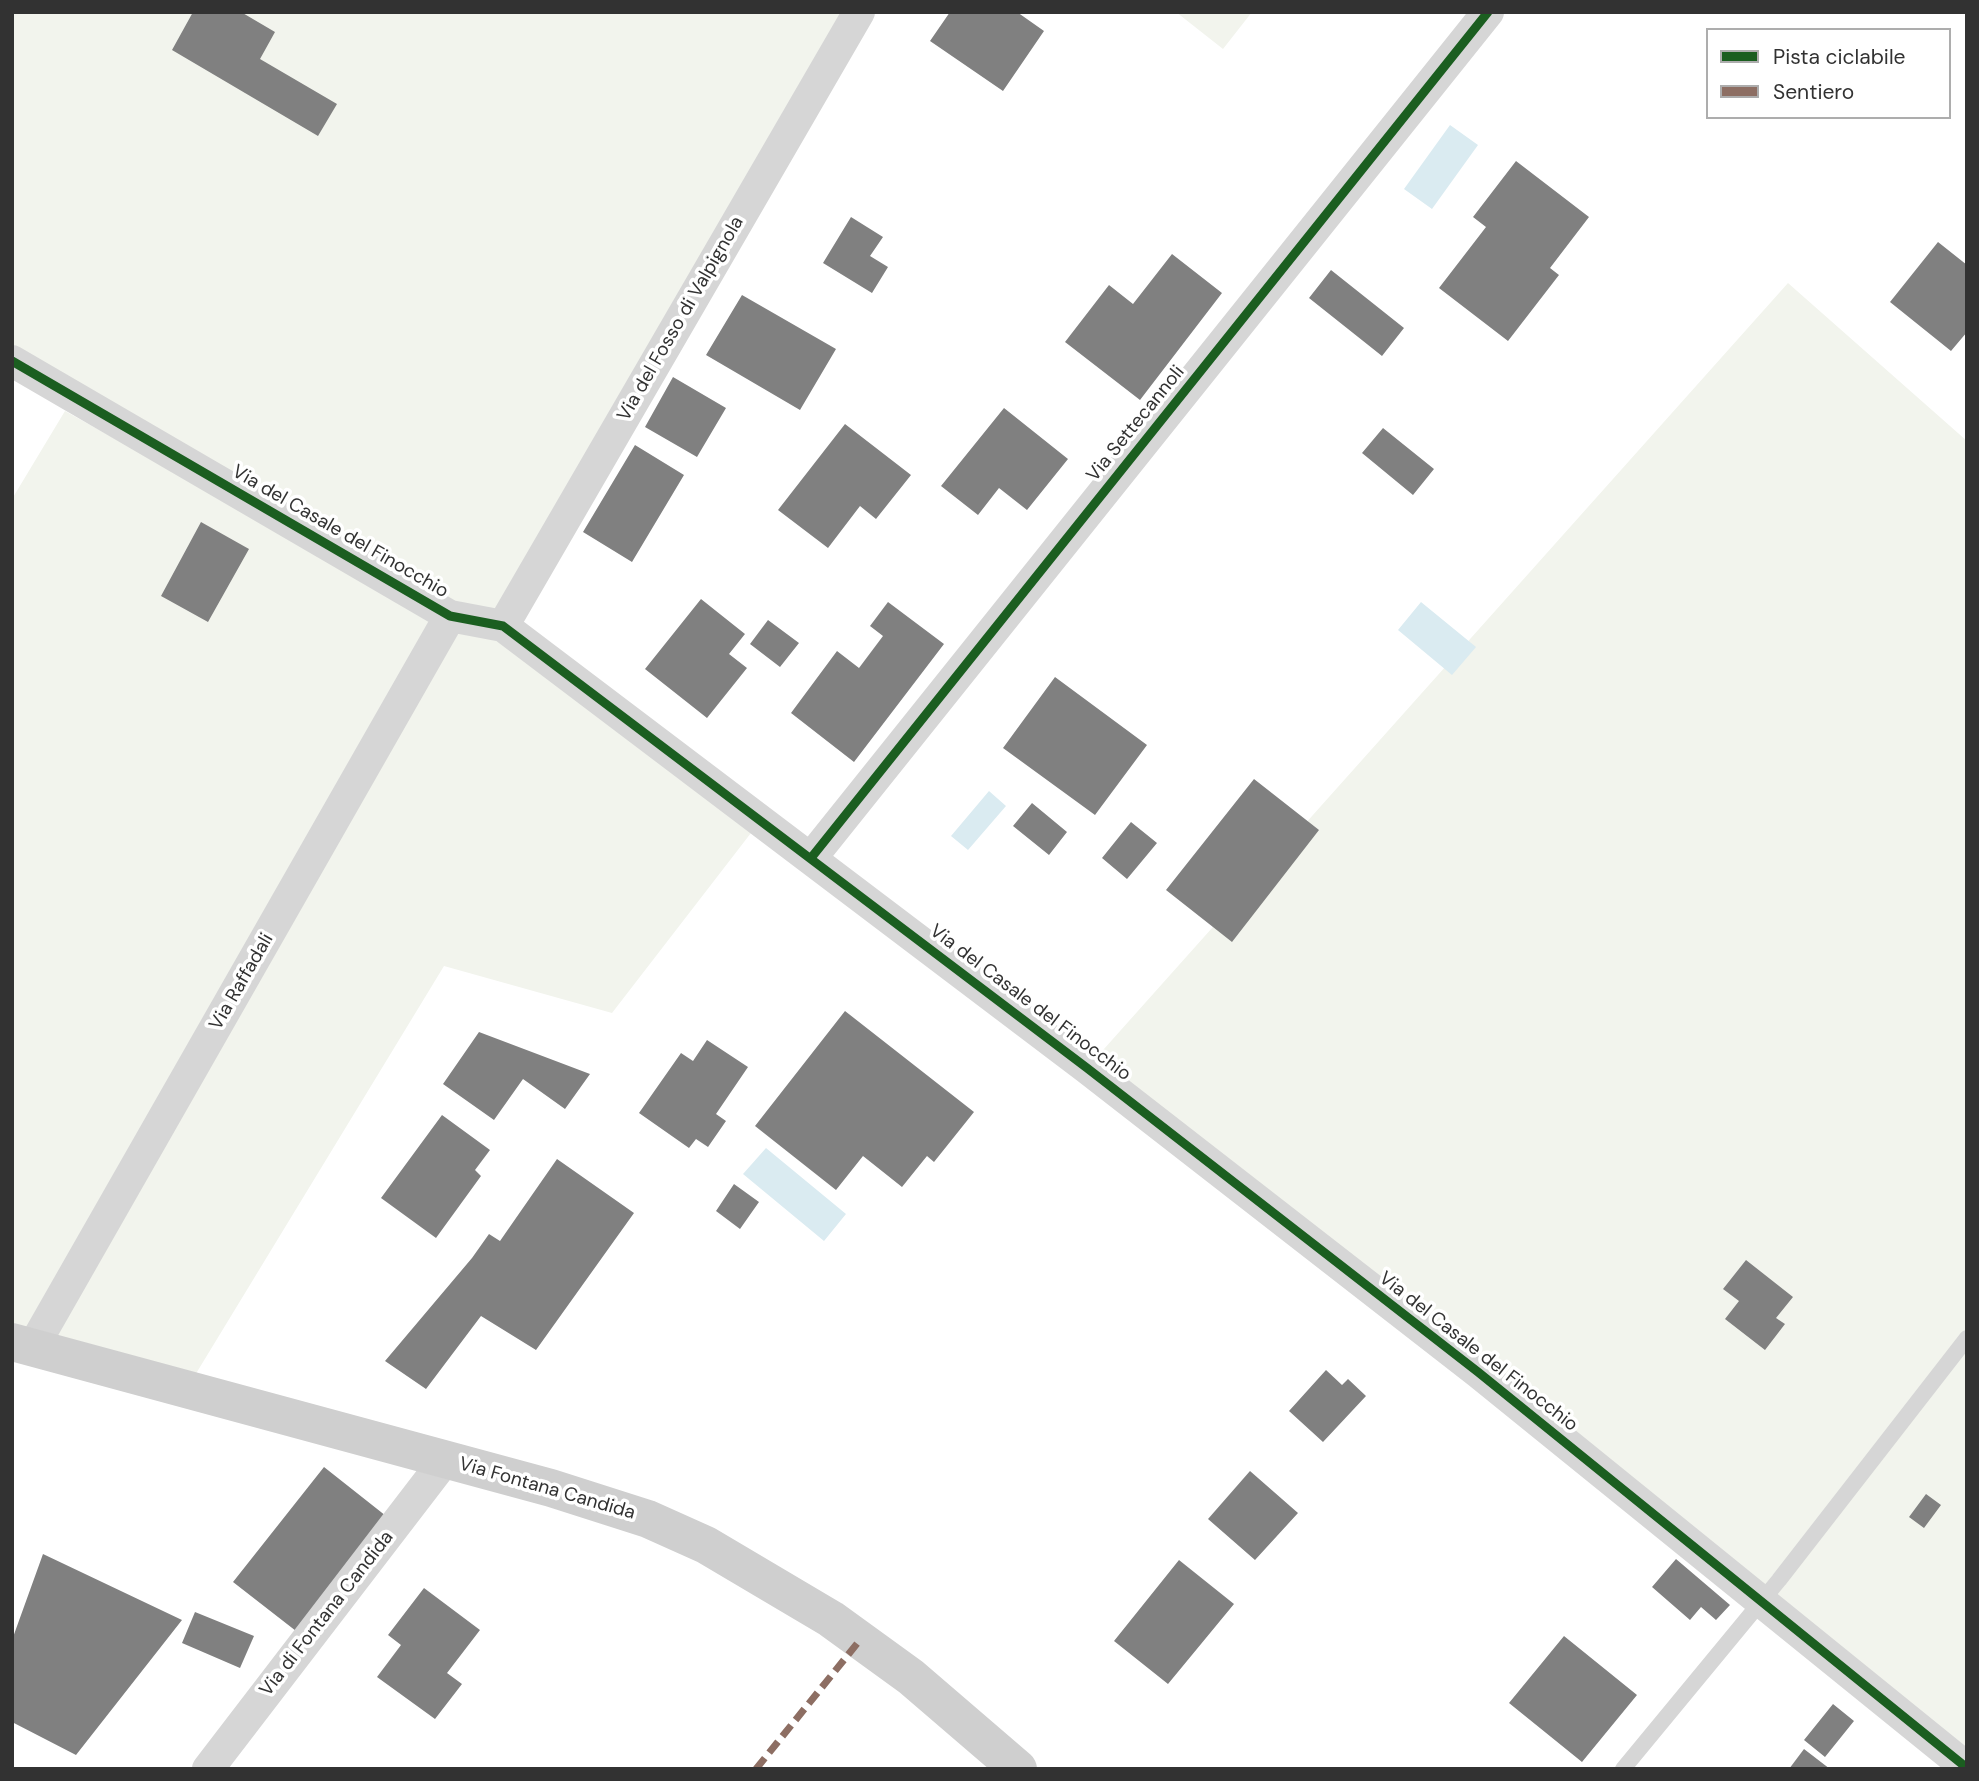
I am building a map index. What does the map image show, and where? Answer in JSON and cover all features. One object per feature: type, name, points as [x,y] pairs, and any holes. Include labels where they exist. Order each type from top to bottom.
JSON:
[{"type":"main road","name":"Via Fontana Candida","points":[[22,1345],[596,1501],[648,1519],[706,1545],[799,1598],[911,1677],[1018,1769]]},
{"type":"street","name":"Via del Fosso di Valpignola","points":[[503,626],[859,12]]},
{"type":"street","name":"Via Settecannoli","points":[[811,858],[1488,12]]},
{"type":"street","name":"Via del Casale del Finocchio","points":[[12,361],[450,616],[503,626],[1087,1068],[1467,1364],[1967,1768]]},
{"type":"street","name":"Via Raffadali","points":[[22,1345],[450,616]]},
{"type":"street","name":"Via di Fontana Candida","points":[[208,1769],[445,1460]]},
{"type":"lane","points":[[1623,1769],[1761,1602],[1967,1338]]},
{"type":"shaded area","points":[[12,12],[859,12],[504,626],[761,820],[612,1013],[444,966],[186,1390],[12,1342],[12,499],[65,411],[182,476],[12,361]]},
{"type":"shaded area","points":[[1176,12],[1252,12],[1223,49]]},
{"type":"shaded area","points":[[1450,125],[1478,145],[1432,209],[1404,189]]},
{"type":"shaded area","points":[[1788,283],[1967,441],[1967,1768],[1087,1068]]},
{"type":"shaded area","points":[[1421,602],[1476,647],[1452,675],[1398,630]]},
{"type":"shaded area","points":[[989,791],[1006,806],[968,850],[951,836]]},
{"type":"shaded area","points":[[766,1148],[846,1214],[824,1241],[743,1174]]},
{"type":"building","points":[[193,12],[241,12],[275,32],[260,59],[337,104],[318,136],[172,50]]},
{"type":"building","points":[[950,12],[1017,12],[1044,31],[1003,91],[930,41]]},
{"type":"building","points":[[1516,161],[1589,217],[1550,268],[1559,275],[1508,341],[1439,288],[1486,227],[1473,217]]},
{"type":"building","points":[[851,217],[883,237],[870,256],[888,267],[872,293],[823,263]]},
{"type":"building","points":[[1938,242],[1967,265],[1967,332],[1951,351],[1890,302]]},
{"type":"building","points":[[1172,254],[1222,293],[1140,400],[1065,342],[1109,285],[1133,304]]},
{"type":"building","points":[[1331,270],[1404,328],[1382,356],[1309,298]]},
{"type":"building","points":[[742,295],[836,349],[800,410],[706,355]]},
{"type":"building","points":[[673,377],[726,408],[697,457],[645,427]]},
{"type":"building","points":[[1004,408],[1068,459],[1027,510],[999,488],[978,515],[941,486]]},
{"type":"building","points":[[845,424],[911,475],[876,519],[860,506],[828,548],[778,510]]},
{"type":"building","points":[[1383,428],[1434,469],[1413,495],[1362,453]]},
{"type":"building","points":[[635,445],[684,475],[632,562],[583,532]]},
{"type":"building","points":[[201,522],[249,549],[208,622],[161,596]]},
{"type":"building","points":[[701,599],[745,634],[729,654],[747,668],[707,718],[645,669]]},
{"type":"building","points":[[888,602],[944,644],[854,762],[791,713],[837,651],[859,668],[883,636],[870,626]]},
{"type":"building","points":[[768,620],[799,643],[780,667],[750,644]]},
{"type":"building","points":[[1055,677],[1147,745],[1095,815],[1003,748]]},
{"type":"building","points":[[1254,779],[1319,830],[1232,942],[1166,890]]},
{"type":"building","points":[[1032,803],[1067,832],[1049,855],[1013,826]]},
{"type":"building","points":[[1131,822],[1157,843],[1127,879],[1102,858]]},
{"type":"building","points":[[845,1011],[974,1112],[934,1162],[927,1156],[902,1187],[863,1156],[836,1190],[755,1126]]},
{"type":"building","points":[[479,1032],[590,1074],[565,1109],[523,1079],[494,1120],[443,1084]]},
{"type":"building","points":[[707,1040],[748,1067],[716,1114],[726,1121],[708,1147],[696,1139],[689,1148],[639,1113],[681,1053],[693,1061]]},
{"type":"building","points":[[442,1115],[490,1150],[475,1170],[481,1176],[436,1238],[381,1198]]},
{"type":"building","points":[[557,1159],[634,1213],[536,1350],[481,1316],[426,1389],[385,1361],[489,1234],[500,1241]]},
{"type":"building","points":[[734,1184],[759,1202],[740,1229],[716,1211]]},
{"type":"building","points":[[1746,1260],[1793,1297],[1776,1318],[1785,1324],[1765,1350],[1725,1319],[1739,1301],[1723,1289]]},
{"type":"building","points":[[1326,1370],[1342,1385],[1348,1379],[1366,1396],[1323,1442],[1289,1411]]},
{"type":"building","points":[[324,1467],[386,1516],[296,1631],[233,1582]]},
{"type":"building","points":[[1250,1471],[1298,1513],[1255,1560],[1208,1519]]},
{"type":"building","points":[[1926,1494],[1941,1505],[1924,1528],[1909,1517]]},
{"type":"building","points":[[43,1554],[182,1620],[76,1755],[12,1722],[12,1640]]},
{"type":"building","points":[[1676,1559],[1730,1605],[1716,1620],[1701,1607],[1690,1620],[1652,1587]]},
{"type":"building","points":[[1179,1560],[1234,1604],[1168,1684],[1114,1641]]},
{"type":"building","points":[[424,1588],[480,1630],[447,1673],[462,1684],[435,1719],[377,1677],[401,1645],[388,1635]]},
{"type":"building","points":[[195,1612],[254,1636],[240,1668],[182,1643]]},
{"type":"building","points":[[1564,1636],[1637,1695],[1582,1762],[1509,1703]]},
{"type":"building","points":[[1833,1704],[1854,1721],[1825,1757],[1804,1740]]},
{"type":"building","points":[[1804,1749],[1830,1769],[1789,1769]]},
{"type":"marked path","points":[[756,1769],[860,1640]]},
{"type":"cycle path","points":[[811,858],[1488,12]]},
{"type":"cycle path","points":[[12,361],[450,616],[503,626],[1087,1068],[1478,1372],[1967,1768]]}]
